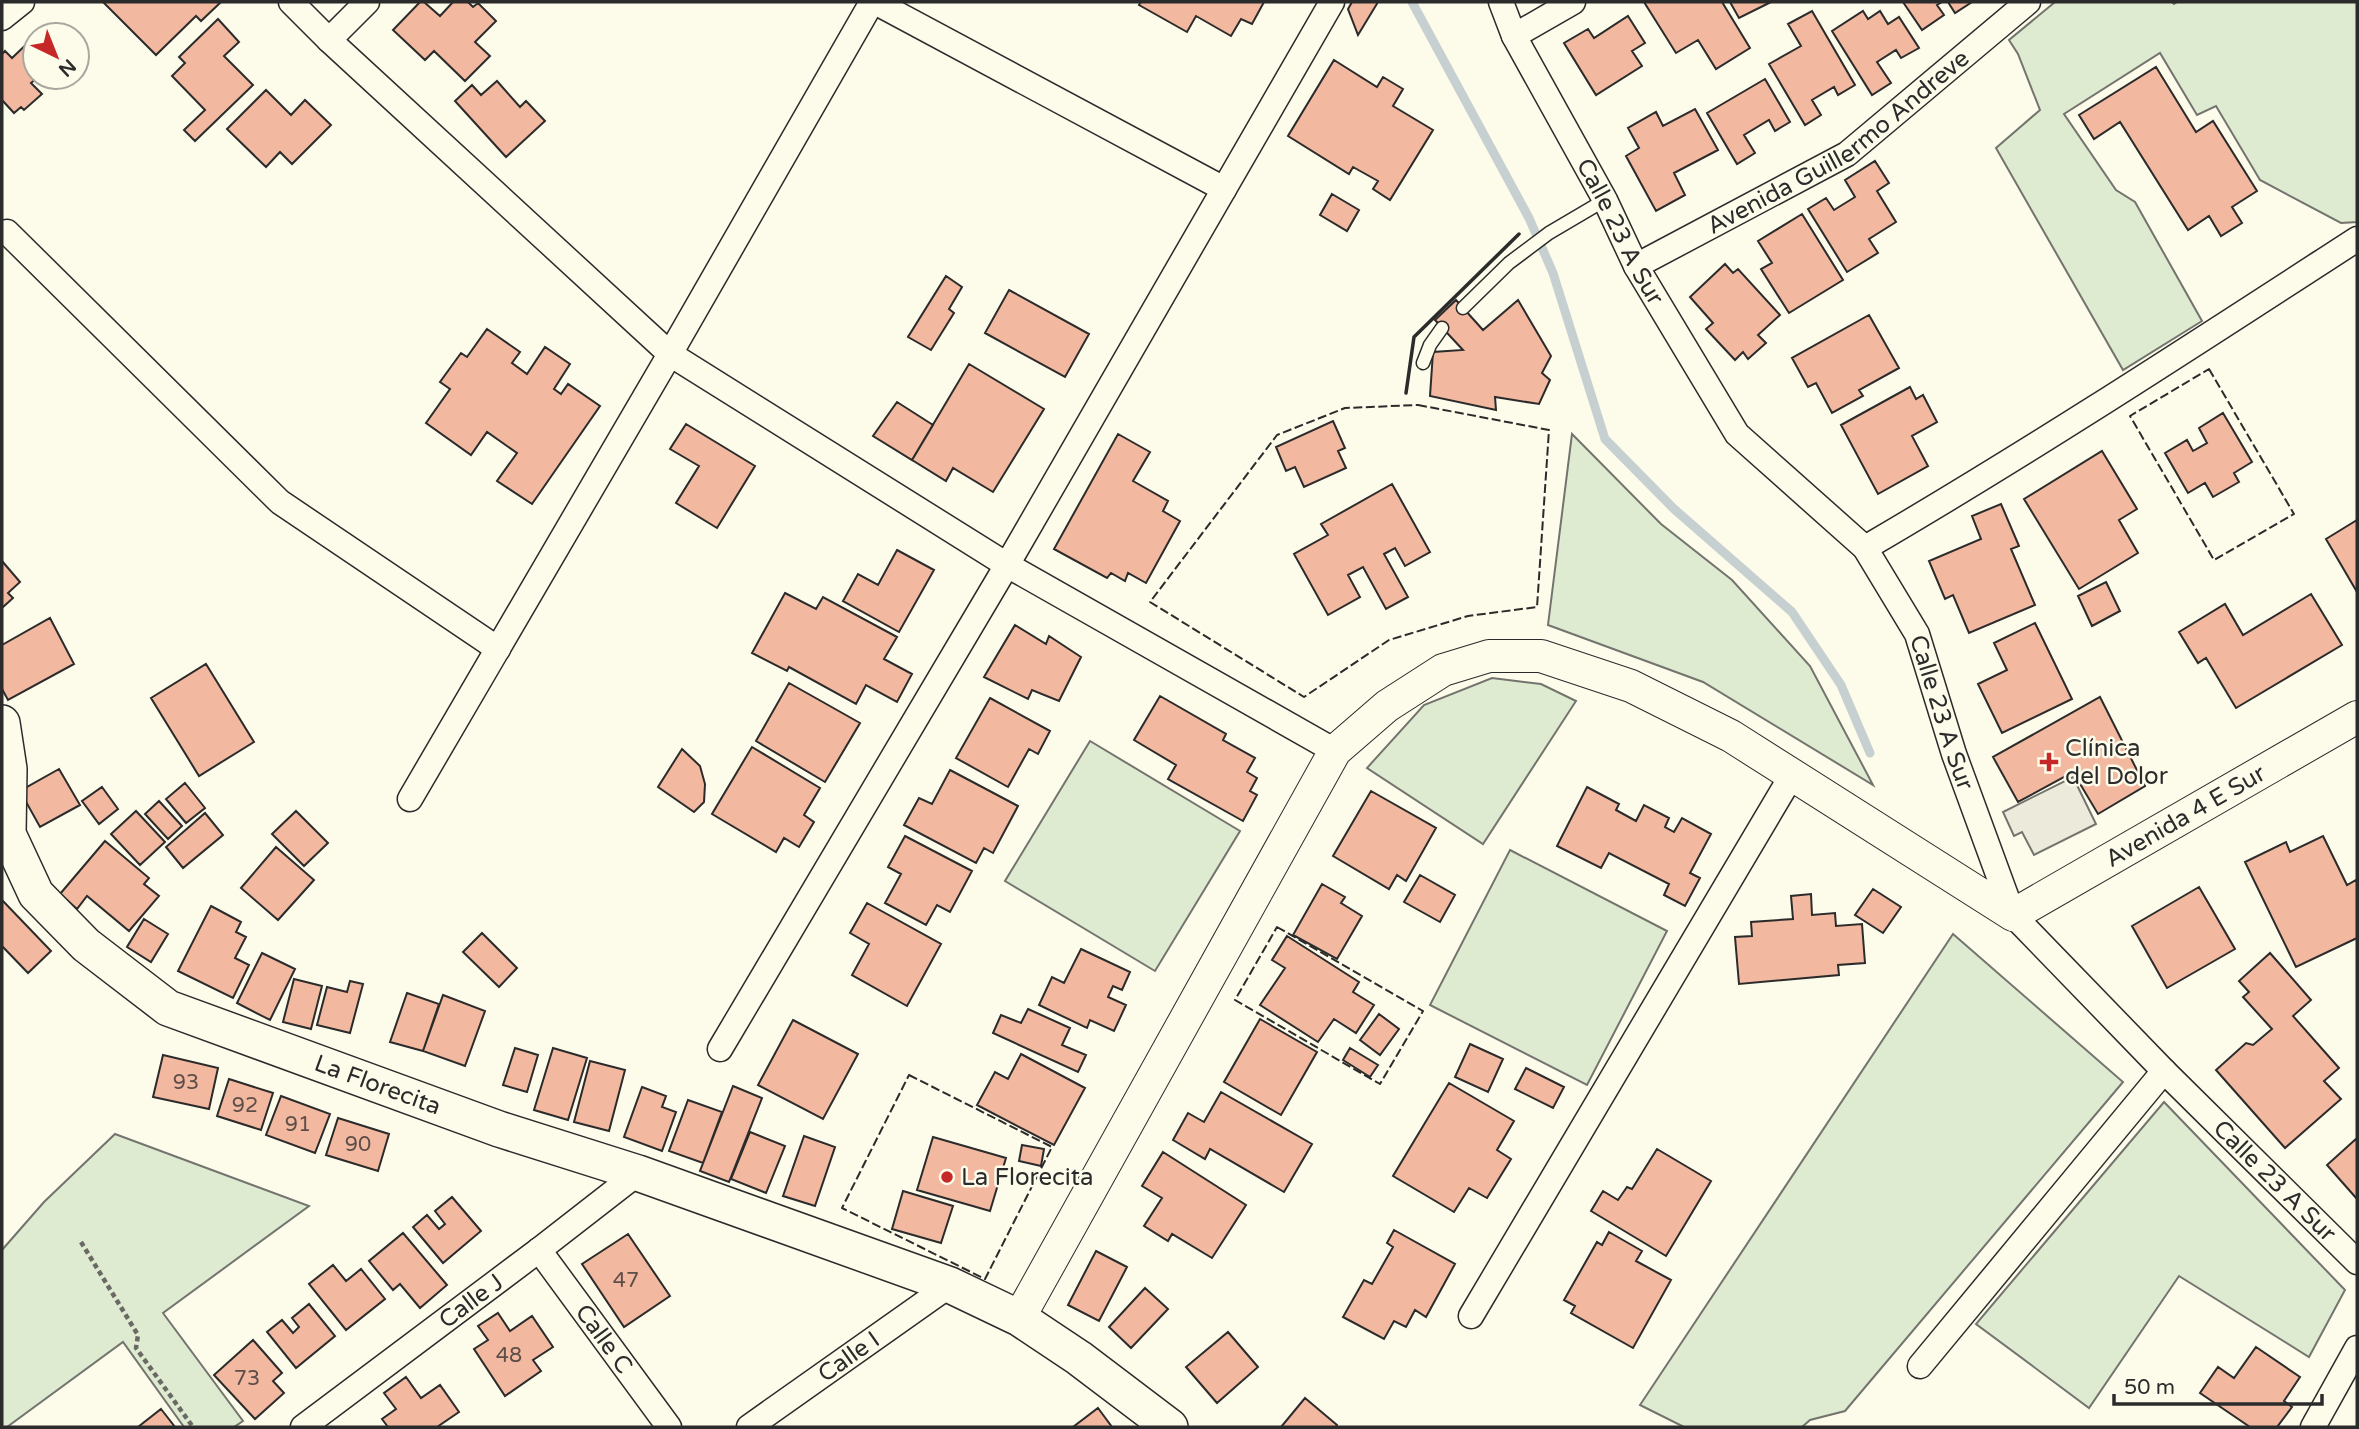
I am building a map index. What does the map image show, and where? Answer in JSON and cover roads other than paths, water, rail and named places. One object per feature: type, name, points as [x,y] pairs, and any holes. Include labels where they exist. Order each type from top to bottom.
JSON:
[{"type":"main road","name":"La Florecita","points":[[2,723],[9,769],[5,835],[36,894],[86,945],[168,1008],[499,1129],[638,1173],[950,1285],[1019,1318],[1079,1358],[1170,1427]]},
{"type":"street","points":[[2,18],[22,2]]},
{"type":"street","points":[[292,2],[329,40],[670,354],[1007,565],[1335,751]]},
{"type":"street","points":[[329,40],[367,2]]},
{"type":"street","points":[[410,799],[873,2],[1224,189]]},
{"type":"street","points":[[720,1049],[1007,565],[1332,2]]},
{"type":"street","name":"Calle 23 A Sur","points":[[1501,2],[1514,36],[1567,128],[1636,266],[1737,435],[1866,548],[1917,634],[1954,754],[2012,915],[2164,1071],[2357,1262]]},
{"type":"street","points":[[1514,36],[1573,2]]},
{"type":"street","name":"Avenida Guillermo Andreve","points":[[1636,266],[1847,155],[2028,2]]},
{"type":"street","points":[[7,232],[281,502],[498,649]]},
{"type":"street","points":[[1866,548],[1984,478],[2357,239]]},
{"type":"street","points":[[1019,1318],[1335,751],[1387,706],[1443,670],[1489,656],[1541,656],[1631,686],[1731,736],[2012,915]]},
{"type":"street","name":"Avenida 4 E Sur","points":[[2012,915],[2357,717]]},
{"type":"street","points":[[1471,1316],[1792,775]]},
{"type":"street","points":[[1920,1366],[2164,1071]]},
{"type":"street","name":"Calle J","points":[[303,1427],[638,1173]]},
{"type":"street","name":"Calle C","points":[[539,1250],[669,1427]]},
{"type":"street","name":"Calle I","points":[[749,1427],[950,1285]]},
{"type":"street","points":[[2313,1427],[2357,1348]]},
{"type":"lane","points":[[1463,308],[1509,263],[1549,233],[1605,200]]},
{"type":"lane","points":[[1423,363],[1430,345],[1442,328]]},
{"type":"waterway","points":[[1412,2],[1529,218],[1553,273],[1605,439],[1673,508],[1792,612],[1841,685],[1870,753]]},
{"type":"place","name":"Clínica del Dolor","points":[[2049,762]]},
{"type":"place","name":"La Florecita","points":[[947,1177]]}]
